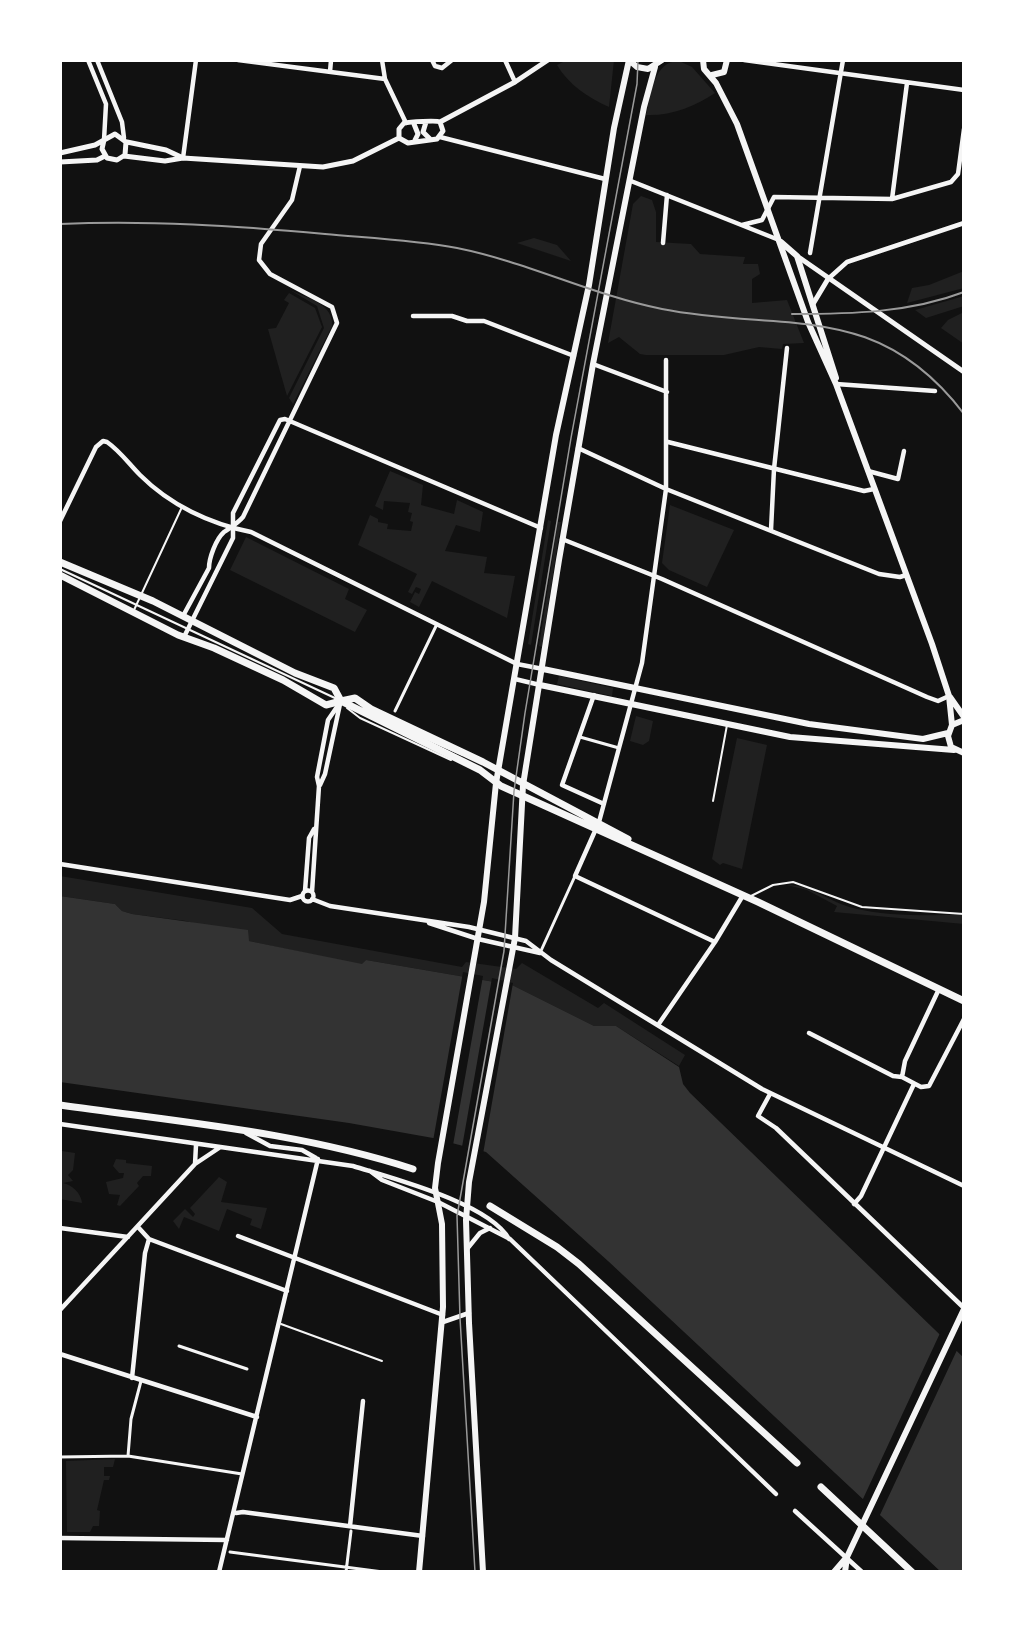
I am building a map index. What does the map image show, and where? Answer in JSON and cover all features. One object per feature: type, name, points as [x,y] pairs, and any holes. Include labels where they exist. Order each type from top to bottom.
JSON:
[{"type":"main road","points":[[419,1572],[443,1319],[442,1224],[436,1192],[436,1178],[478,939],[495,783],[541,528],[589,285],[605,179],[626,66],[629,60],[639,68],[655,67]]},
{"type":"main road","points":[[483,1572],[469,1313],[467,1205],[515,938],[523,785],[562,539],[593,364],[644,108],[655,67],[662,60]]},
{"type":"main road","points":[[703,60],[704,69],[712,75],[737,124],[808,322],[836,384]]},
{"type":"main road","points":[[712,75],[724,72],[728,60]]},
{"type":"main road","points":[[779,240],[797,256],[836,384],[867,471],[950,696],[964,718],[952,725]]},
{"type":"main road","points":[[60,562],[110,585],[141,596],[295,673],[334,688],[341,701],[480,770],[495,783],[596,831],[645,850],[964,1001]]},
{"type":"main road","points":[[60,575],[102,594],[133,613],[242,661],[326,705],[356,698],[389,718],[472,757],[599,822],[645,850]]},
{"type":"main road","points":[[543,669],[716,707],[809,724],[923,739],[948,733]]},
{"type":"main road","points":[[540,685],[727,725],[818,741],[961,753]]},
{"type":"main road","points":[[950,696],[952,725],[948,733],[948,740],[961,753]]},
{"type":"main road","points":[[714,722],[716,707]]},
{"type":"main road","points":[[60,1105],[330,1145],[413,1169]]},
{"type":"main road","points":[[490,1206],[557,1247],[579,1264],[797,1463]]},
{"type":"main road","points":[[834,1572],[848,1554],[964,1308]]},
{"type":"main road","points":[[821,1487],[912,1572]]},
{"type":"main road","points":[[845,1572],[848,1554]]},
{"type":"street","points":[[88,60],[106,104],[102,149],[105,156],[115,160],[124,156],[165,161],[183,158],[323,167],[353,161],[399,138]]},
{"type":"street","points":[[97,60],[122,122],[127,150],[124,156]]},
{"type":"street","points":[[183,158],[196,60]]},
{"type":"street","points":[[238,60],[385,80]]},
{"type":"street","points":[[330,72],[332,60]]},
{"type":"street","points":[[382,60],[385,80],[406,123]]},
{"type":"street","points":[[432,60],[435,66],[442,68],[452,60]]},
{"type":"street","points":[[505,60],[515,82]]},
{"type":"street","points":[[440,122],[515,82],[548,60]]},
{"type":"street","points":[[744,60],[964,90]]},
{"type":"street","points":[[810,253],[843,60]]},
{"type":"street","points":[[892,199],[907,83]]},
{"type":"street","points":[[399,138],[399,129],[406,123],[414,124],[432,119],[440,122],[444,131],[440,137]]},
{"type":"street","points":[[426,122],[423,132],[430,139]]},
{"type":"street","points":[[414,124],[418,134],[415,140]]},
{"type":"street","points":[[742,225],[762,220],[774,197],[892,199],[954,180],[958,174],[964,129]]},
{"type":"street","points":[[60,153],[104,140],[112,135],[166,150],[183,158]]},
{"type":"street","points":[[399,138],[408,143],[440,137],[605,179]]},
{"type":"street","points":[[60,162],[97,160],[105,156]]},
{"type":"street","points":[[183,616],[209,568],[209,560],[223,533],[233,528],[243,518],[337,323],[332,307],[270,274],[259,260],[261,244],[292,200],[300,166]]},
{"type":"street","points":[[631,181],[779,240]]},
{"type":"street","points":[[663,243],[667,195]]},
{"type":"street","points":[[813,304],[835,270],[847,262],[964,223]]},
{"type":"street","points":[[797,256],[964,372]]},
{"type":"street","points":[[413,316],[452,316],[467,321],[484,321],[574,356]]},
{"type":"street","points":[[771,530],[774,469],[787,348]]},
{"type":"street","points":[[540,953],[596,831],[632,704],[666,489],[668,442],[666,360]]},
{"type":"street","points":[[593,364],[667,392]]},
{"type":"street","points":[[836,384],[935,391]]},
{"type":"street","points":[[184,637],[233,538],[233,513],[280,420],[290,421],[541,528]]},
{"type":"street","points":[[60,521],[96,447],[103,441],[113,446],[140,475],[182,507],[212,522],[251,532],[517,664],[543,669]]},
{"type":"street","points":[[668,442],[864,491],[874,489]]},
{"type":"street","points":[[578,448],[666,489],[879,574],[900,577],[906,575]]},
{"type":"street","points":[[867,471],[898,479],[904,451]]},
{"type":"street","points":[[562,539],[653,576],[927,697],[938,701],[950,696]]},
{"type":"street","points":[[209,568],[218,569]]},
{"type":"street","points":[[395,711],[437,624]]},
{"type":"street","points":[[515,679],[540,685]]},
{"type":"street","points":[[594,695],[562,785],[604,804]]},
{"type":"street","points":[[312,899],[307,902],[306,893],[309,838],[315,828],[319,786],[317,777],[328,720],[341,701]]},
{"type":"street","points":[[319,786],[325,774],[341,701]]},
{"type":"street","points":[[580,737],[619,748]]},
{"type":"street","points":[[60,864],[290,900],[306,893]]},
{"type":"street","points":[[575,876],[716,942]]},
{"type":"street","points":[[306,893],[322,905],[466,926],[515,938],[532,943],[540,953]]},
{"type":"street","points":[[658,1025],[716,942],[742,897]]},
{"type":"street","points":[[427,922],[478,939],[540,953],[770,1094],[964,1186]]},
{"type":"street","points":[[902,1077],[905,1061],[939,989]]},
{"type":"street","points":[[808,1033],[892,1076],[902,1077],[925,1088],[932,1084],[964,1019]]},
{"type":"street","points":[[854,1204],[914,1084]]},
{"type":"street","points":[[770,1094],[758,1116],[776,1128],[964,1308]]},
{"type":"street","points":[[60,1124],[196,1145],[293,1158],[318,1159],[370,1171],[436,1192],[467,1205],[505,1231],[510,1239],[776,1494]]},
{"type":"street","points":[[245,1132],[270,1146],[302,1150],[318,1159]]},
{"type":"street","points":[[195,1164],[196,1145]]},
{"type":"street","points":[[60,1310],[195,1164],[219,1148]]},
{"type":"street","points":[[219,1572],[236,1513],[243,1474],[318,1159]]},
{"type":"street","points":[[370,1171],[382,1180],[438,1202],[510,1239]]},
{"type":"street","points":[[138,1227],[149,1239],[287,1291]]},
{"type":"street","points":[[60,1228],[128,1237]]},
{"type":"street","points":[[467,1249],[480,1233],[490,1228]]},
{"type":"street","points":[[237,1236],[443,1319],[469,1313]]},
{"type":"street","points":[[132,1378],[145,1253],[149,1239]]},
{"type":"street","points":[[179,1346],[247,1369]]},
{"type":"street","points":[[60,1354],[257,1417]]},
{"type":"street","points":[[128,1455],[131,1419],[141,1380]]},
{"type":"street","points":[[346,1572],[363,1401]]},
{"type":"street","points":[[60,1457],[128,1455],[243,1474]]},
{"type":"street","points":[[795,1511],[848,1554],[862,1572]]},
{"type":"street","points":[[236,1513],[243,1512],[350,1529],[423,1536]]},
{"type":"street","points":[[60,1538],[227,1540]]},
{"type":"street","points":[[230,1552],[383,1572]]},
{"type":"lane","points":[[133,613],[182,507]]},
{"type":"lane","points":[[60,569],[341,701]]},
{"type":"lane","points":[[713,801],[727,725]]},
{"type":"lane","points":[[742,897],[756,895],[777,883],[793,882],[868,909],[964,914]]},
{"type":"lane","points":[[279,1323],[382,1361]]},
{"type":"shaded area","points":[[567,60],[614,60],[609,107],[586,95],[567,79],[557,65]]},
{"type":"shaded area","points":[[679,61],[692,67],[715,93],[682,110],[646,115],[658,73],[670,63]]},
{"type":"shaded area","points":[[641,196],[652,200],[656,212],[656,242],[691,244],[700,254],[745,257],[743,264],[758,264],[760,274],[752,279],[752,303],[787,300],[804,343],[783,344],[782,349],[759,347],[724,355],[646,355],[640,354],[619,337],[608,343],[633,204]]},
{"type":"shaded area","points":[[534,238],[557,245],[571,261],[517,243]]},
{"type":"shaded area","points":[[964,271],[964,288],[907,303],[912,288],[929,285]]},
{"type":"shaded area","points":[[290,290],[324,307],[329,312],[332,326],[293,404],[289,398],[324,328],[317,306]]},
{"type":"shaded area","points":[[289,293],[315,308],[322,327],[287,396],[268,329],[276,328],[289,303],[284,300]]},
{"type":"shaded area","points":[[964,296],[964,306],[926,318],[915,310]]},
{"type":"shaded area","points":[[964,312],[964,344],[941,328],[948,320]]},
{"type":"shaded area","points":[[390,471],[423,485],[421,505],[454,514],[457,500],[483,512],[480,532],[456,525],[445,551],[487,557],[484,573],[515,576],[507,618],[432,581],[419,607],[410,602],[415,592],[419,594],[421,589],[416,587],[412,594],[408,592],[417,574],[358,545],[370,515],[378,519],[378,522],[388,524],[387,529],[411,531],[412,513],[408,512],[410,503],[384,501],[383,510],[375,506]]},
{"type":"shaded area","points":[[670,505],[734,530],[707,587],[669,570],[662,563]]},
{"type":"shaded area","points":[[548,520],[551,521],[531,645],[528,644]]},
{"type":"shaded area","points":[[558,522],[561,522],[542,647],[539,646]]},
{"type":"shaded area","points":[[246,537],[349,589],[345,599],[367,610],[355,632],[230,570]]},
{"type":"shaded area","points":[[559,676],[613,688],[612,696],[557,684]]},
{"type":"shaded area","points":[[636,716],[653,721],[649,741],[643,745],[630,741]]},
{"type":"shaded area","points":[[737,738],[767,745],[742,869],[723,863],[720,865],[712,859]]},
{"type":"shaded area","points":[[60,876],[252,908],[282,934],[462,967],[466,962],[516,969],[522,963],[598,1008],[604,1003],[685,1055],[679,1066],[616,1026],[594,1026],[512,985],[366,960],[362,965],[249,941],[186,921],[132,914],[122,911],[115,904],[60,896]]},
{"type":"shaded area","points":[[787,885],[804,888],[866,911],[908,915],[964,915],[964,924],[834,912],[837,906],[807,890]]},
{"type":"shaded area","points":[[60,896],[115,904],[122,911],[132,914],[248,930],[249,941],[362,964],[366,960],[512,985],[594,1026],[616,1026],[679,1067],[683,1084],[690,1093],[964,1358],[964,1572],[941,1572],[608,1261],[486,1152],[433,1138],[349,1123],[60,1082]]},
{"type":"shaded area","points":[[62,1151],[75,1153],[73,1170],[68,1175],[73,1181],[63,1183],[76,1190],[82,1203],[60,1199]]},
{"type":"shaded area","points":[[116,1159],[126,1160],[126,1163],[152,1166],[151,1176],[143,1176],[137,1183],[139,1186],[120,1206],[117,1205],[120,1195],[109,1194],[106,1182],[123,1178],[124,1173],[119,1173],[113,1166]]},
{"type":"shaded area","points":[[219,1177],[227,1182],[221,1202],[267,1208],[261,1229],[250,1225],[252,1219],[227,1209],[219,1231],[184,1217],[179,1229],[173,1221],[185,1209],[193,1217],[195,1214],[190,1208]]},
{"type":"shaded area","points":[[115,1459],[113,1467],[104,1467],[104,1476],[110,1476],[109,1480],[104,1480],[97,1510],[100,1511],[99,1526],[93,1526],[90,1532],[67,1532],[66,1461]]},
{"type":"pier","points":[[463,972],[483,976],[453,1145],[433,1141]]},
{"type":"pier","points":[[492,978],[513,983],[483,1154],[462,1147]]},
{"type":"pier","points":[[941,1331],[958,1348],[879,1517],[862,1501]]},
{"type":"tram line","points":[[475,1572],[460,1318],[457,1216],[504,951],[514,791],[525,713],[571,438],[637,84],[638,60]]},
{"type":"railway","points":[[60,224],[160,223],[226,226],[424,243],[457,248],[509,261],[610,296],[662,309],[706,316],[788,322],[825,327],[862,336],[897,352],[931,377],[964,414]]},
{"type":"railway","points":[[792,314],[879,311],[922,304],[964,292]]}]
